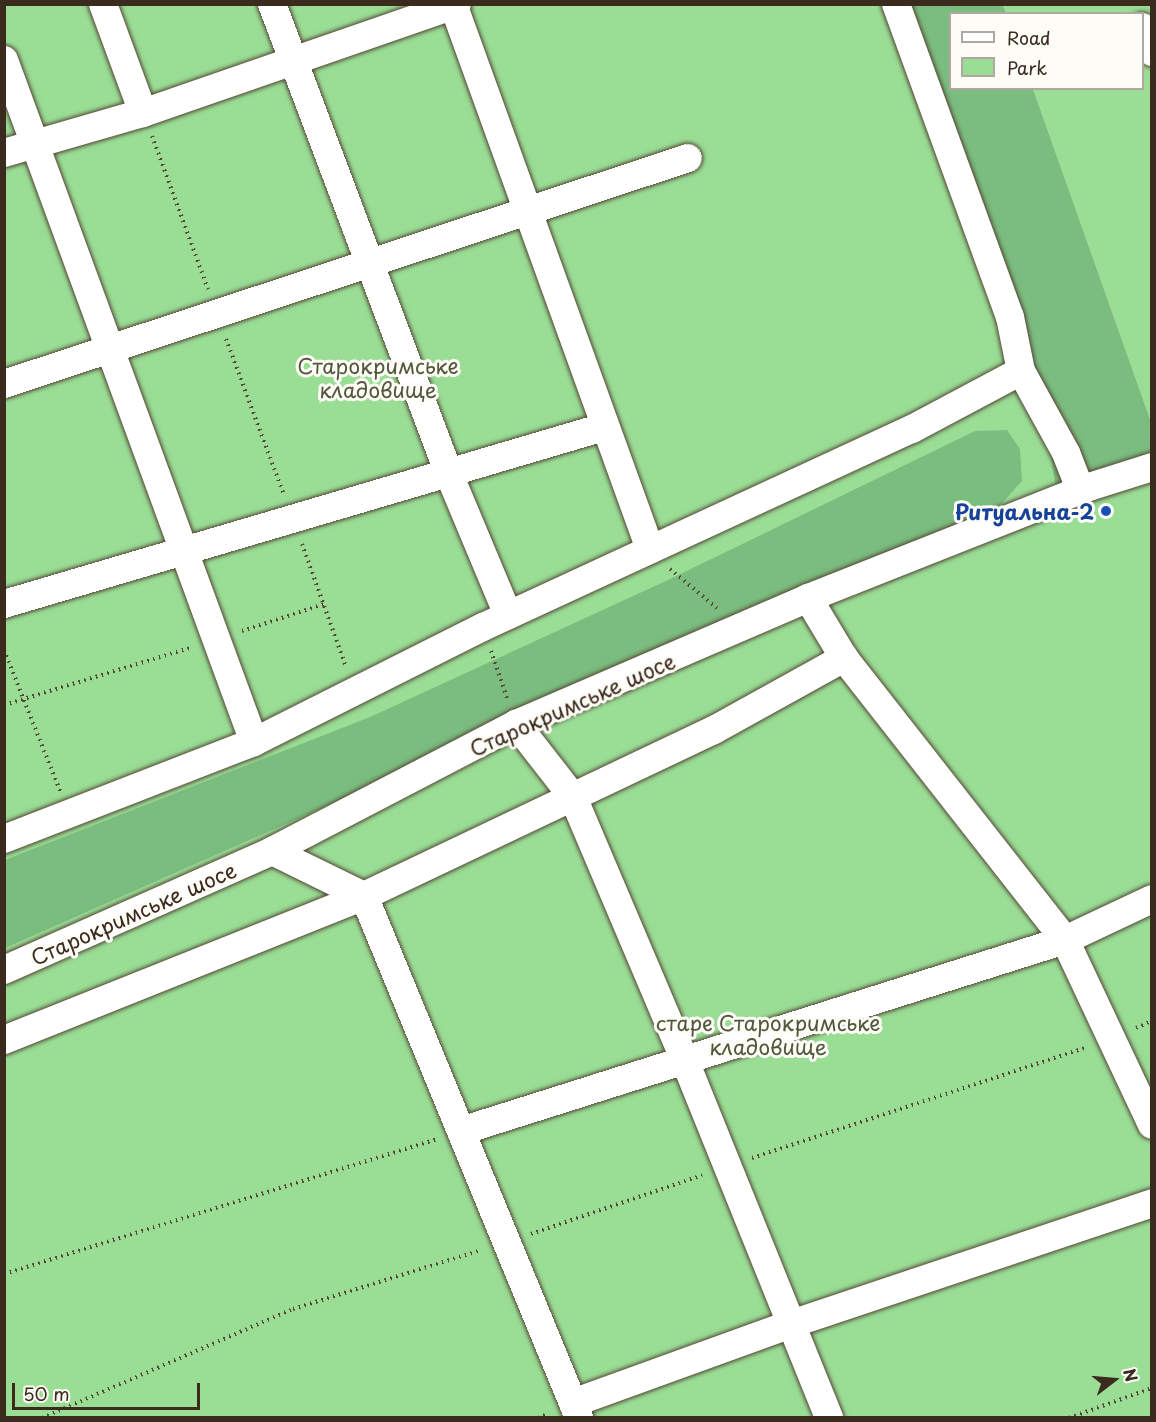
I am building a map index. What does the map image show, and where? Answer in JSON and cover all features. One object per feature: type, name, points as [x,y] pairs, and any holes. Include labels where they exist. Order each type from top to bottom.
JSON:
[{"type":"street","points":[[103,4],[143,112]]},
{"type":"street","points":[[272,4],[449,474],[496,621]]},
{"type":"street","points":[[896,4],[1010,317],[1021,371],[1066,453],[1081,491]]},
{"type":"street","points":[[4,153],[143,112],[454,5],[526,212],[651,549]]},
{"type":"street","points":[[1144,30],[1152,52]]},
{"type":"street","points":[[4,60],[254,742]]},
{"type":"street","points":[[4,384],[688,158]]},
{"type":"street","points":[[4,838],[254,742],[496,621],[912,429],[1021,371]]},
{"type":"street","points":[[4,604],[184,553],[604,427]]},
{"type":"street","name":"Старокримське шосе","points":[[4,970],[272,851],[516,724],[740,630],[808,598],[1081,491],[1152,468]]},
{"type":"street","points":[[808,598],[844,658],[1065,940],[1114,1038],[1152,1125]]},
{"type":"street","points":[[4,1040],[364,896],[714,730],[844,658]]},
{"type":"street","points":[[516,724],[573,797],[685,1060],[829,1418]]},
{"type":"street","points":[[272,851],[364,896],[576,1410],[791,1324],[1152,1203]]},
{"type":"street","points":[[461,1131],[1065,940],[1152,899]]},
{"type":"path","points":[[143,112],[355,692]]},
{"type":"path","points":[[651,549],[707,603],[732,614],[740,630]]},
{"type":"path","points":[[4,705],[216,640],[324,604]]},
{"type":"path","points":[[496,621],[516,724]]},
{"type":"path","points":[[4,650],[69,814]]},
{"type":"path","points":[[42,1418],[293,1309],[507,1242],[727,1166],[1114,1038]]},
{"type":"path","points":[[4,1274],[461,1131]]},
{"type":"path","points":[[1069,1418],[1152,1388]]},
{"type":"green space","points":[[5,5],[896,5],[1151,467],[1151,1417],[5,1418]]},
{"type":"green space","points":[[896,5],[1003,5],[1006,12],[949,12],[949,90],[1033,90],[1151,422],[1151,467],[1058,502],[1044,413]]},
{"type":"green space","points":[[1003,5],[1151,5],[1151,422],[1033,90],[1144,90],[1144,12],[1006,12]]},
{"type":"green space","points":[[1007,430],[1020,449],[1022,481],[996,510],[5,948],[5,860],[370,717],[668,580],[975,431]]},
{"type":"place","name":"Ритуальна-2","points":[[1106,511]]},
{"type":"park label","name":"Старокримське кладовище","points":[[378,377]]},
{"type":"park label","name":"старе Старокримське кладовище","points":[[768,1034]]}]
